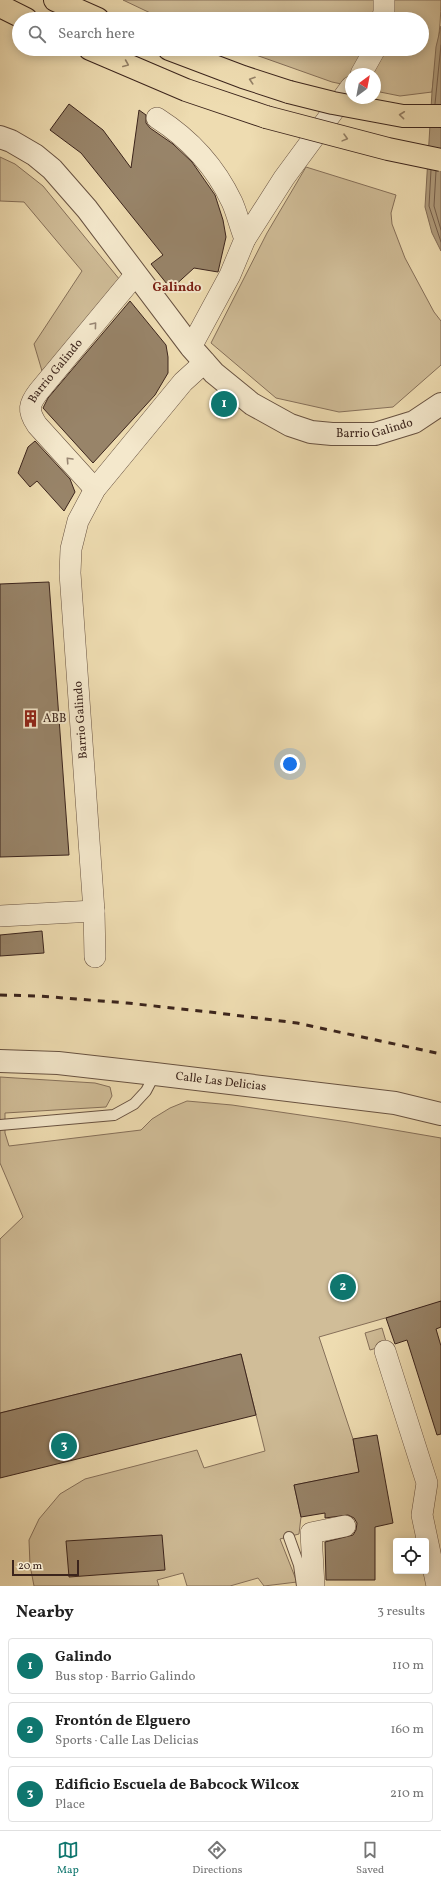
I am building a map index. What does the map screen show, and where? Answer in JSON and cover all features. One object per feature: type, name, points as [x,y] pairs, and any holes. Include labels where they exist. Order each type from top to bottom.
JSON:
[{"type":"highway","points":[[55,0],[82,12]]},
{"type":"highway","points":[[0,6],[12,12]]},
{"type":"highway","points":[[106,56],[186,90],[266,117],[388,149],[441,160]]},
{"type":"highway","points":[[187,56],[249,80],[333,103],[403,116],[441,116]]},
{"type":"street","points":[[384,0],[384,12]]},
{"type":"street","points":[[364,68],[371,56]]},
{"type":"street","name":"Barrio Galindo","points":[[95,957],[94,911],[70,573],[71,549],[78,521],[95,489],[183,382],[198,355],[245,239],[284,178],[345,95]]},
{"type":"street","points":[[157,118],[177,131],[196,148],[216,173],[232,202],[245,239]]},
{"type":"street","name":"Barrio Galindo","points":[[0,137],[11,141],[35,155],[52,168],[87,209],[198,355],[214,373],[252,404],[290,425],[310,432],[332,434],[375,434],[414,422],[441,404]]},
{"type":"street","name":"Barrio Galindo","points":[[95,489],[36,425],[31,416],[30,407],[33,399],[39,391],[136,274]]},
{"type":"street","points":[[0,916],[94,911]]},
{"type":"street","name":"Calle Las Delicias","points":[[0,1061],[58,1063],[155,1074],[396,1103],[441,1114]]},
{"type":"street","points":[[385,1351],[427,1483],[422,1516],[437,1586]]},
{"type":"street","points":[[314,1586],[311,1533],[345,1526]]},
{"type":"lane","points":[[0,1125],[114,1115],[138,1100],[146,1091],[155,1074]]},
{"type":"lane","points":[[289,1537],[299,1565],[302,1586]]},
{"type":"shaded area","points":[[123,0],[441,0],[439,35],[432,92],[400,96],[381,92],[381,68],[345,68],[345,85],[332,82],[259,56],[429,56],[429,12],[148,12]]},
{"type":"shaded area","points":[[0,157],[15,164],[43,186],[120,280],[42,371],[34,344],[82,271],[24,202],[0,201]]},
{"type":"shaded area","points":[[306,167],[396,195],[391,213],[392,224],[405,258],[434,312],[441,321],[441,365],[393,407],[339,412],[276,398],[211,343],[267,233]]},
{"type":"shaded area","points":[[0,1077],[95,1083],[110,1087],[112,1096],[106,1107],[5,1113],[5,1133],[9,1146],[141,1130],[152,1119],[170,1108],[187,1101],[232,1105],[348,1122],[441,1138],[441,1302],[319,1337],[353,1439],[362,1489],[340,1476],[294,1485],[301,1517],[299,1534],[280,1539],[297,1582],[264,1586],[258,1578],[230,1586],[187,1586],[183,1573],[157,1580],[159,1586],[34,1586],[30,1565],[29,1540],[39,1519],[60,1494],[85,1479],[197,1450],[204,1468],[265,1451],[241,1354],[0,1413],[0,1239],[23,1217],[0,1163]]},
{"type":"shaded area","points":[[382,1328],[387,1345],[370,1350],[365,1333]]},
{"type":"water","points":[[441,26],[441,251],[432,233],[425,207],[432,92],[436,47]]},
{"type":"building","points":[[69,104],[103,130],[131,168],[139,110],[146,115],[146,123],[150,128],[173,144],[192,162],[215,195],[223,220],[226,237],[218,272],[194,268],[171,289],[151,264],[163,255],[81,153],[50,130]]},
{"type":"building","points":[[130,301],[166,345],[168,373],[155,395],[93,463],[43,408],[48,398]]},
{"type":"building","points":[[35,441],[70,479],[75,492],[64,511],[37,481],[30,487],[18,473],[28,447]]},
{"type":"building","name":"ABB","points":[[49,582],[69,855],[0,857],[0,584]]},
{"type":"building","points":[[42,931],[44,953],[0,956],[0,935]]},
{"type":"building","points":[[441,1301],[441,1327],[436,1329],[441,1346],[441,1434],[437,1435],[407,1340],[395,1344],[386,1318]]},
{"type":"building","points":[[241,1354],[256,1415],[0,1478],[0,1413]]},
{"type":"building","points":[[377,1435],[393,1523],[375,1527],[375,1580],[326,1580],[325,1542],[353,1535],[356,1530],[357,1523],[354,1518],[348,1515],[325,1518],[325,1513],[301,1517],[294,1485],[359,1472],[353,1439]]},
{"type":"building","points":[[162,1535],[165,1570],[69,1577],[66,1541]]},
{"type":"railway","points":[[0,995],[39,996],[127,1003],[297,1023],[441,1054]]},
{"type":"place","name":"Galindo","points":[[224,404]]},
{"type":"place","name":"ABB","points":[[30,719]]},
{"type":"place","name":"Frontón de Elguero","points":[[343,1287]]},
{"type":"place","name":"Edificio Escuela de Babcock Wilcox","points":[[64,1446]]},
{"type":"district","name":"Galindo","points":[[177,288]]}]
